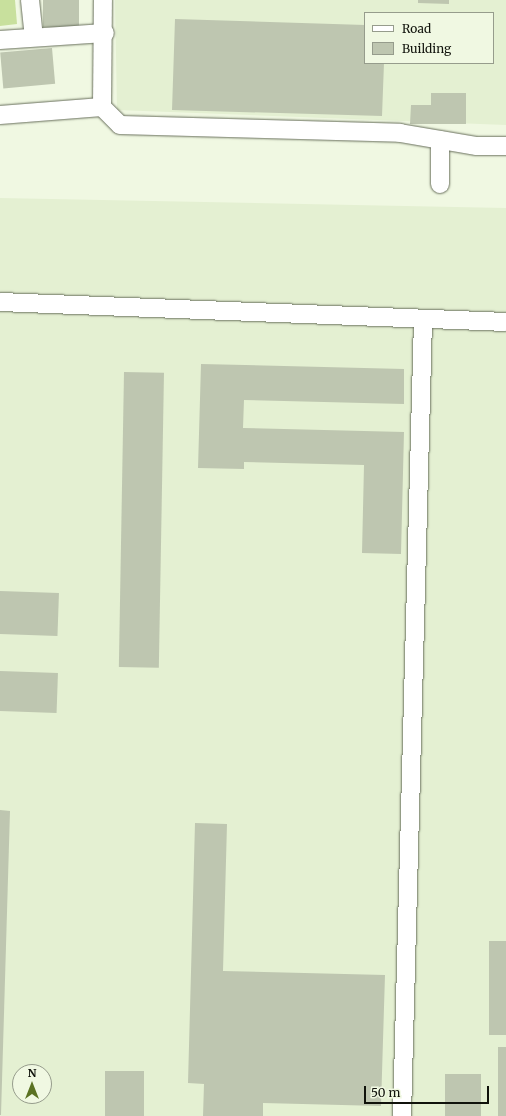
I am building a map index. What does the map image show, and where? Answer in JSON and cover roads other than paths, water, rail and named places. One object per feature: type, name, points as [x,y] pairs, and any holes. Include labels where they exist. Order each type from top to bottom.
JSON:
[{"type":"lane","points":[[30,0],[34,36]]},
{"type":"lane","points":[[103,0],[105,33],[102,107],[120,125],[400,133],[440,140],[506,146]]},
{"type":"lane","points":[[0,40],[34,36],[105,33]]},
{"type":"lane","points":[[0,115],[102,107]]},
{"type":"lane","points":[[440,140],[440,184]]},
{"type":"lane","points":[[0,302],[423,320],[506,322]]},
{"type":"lane","points":[[402,1116],[423,320]]}]
